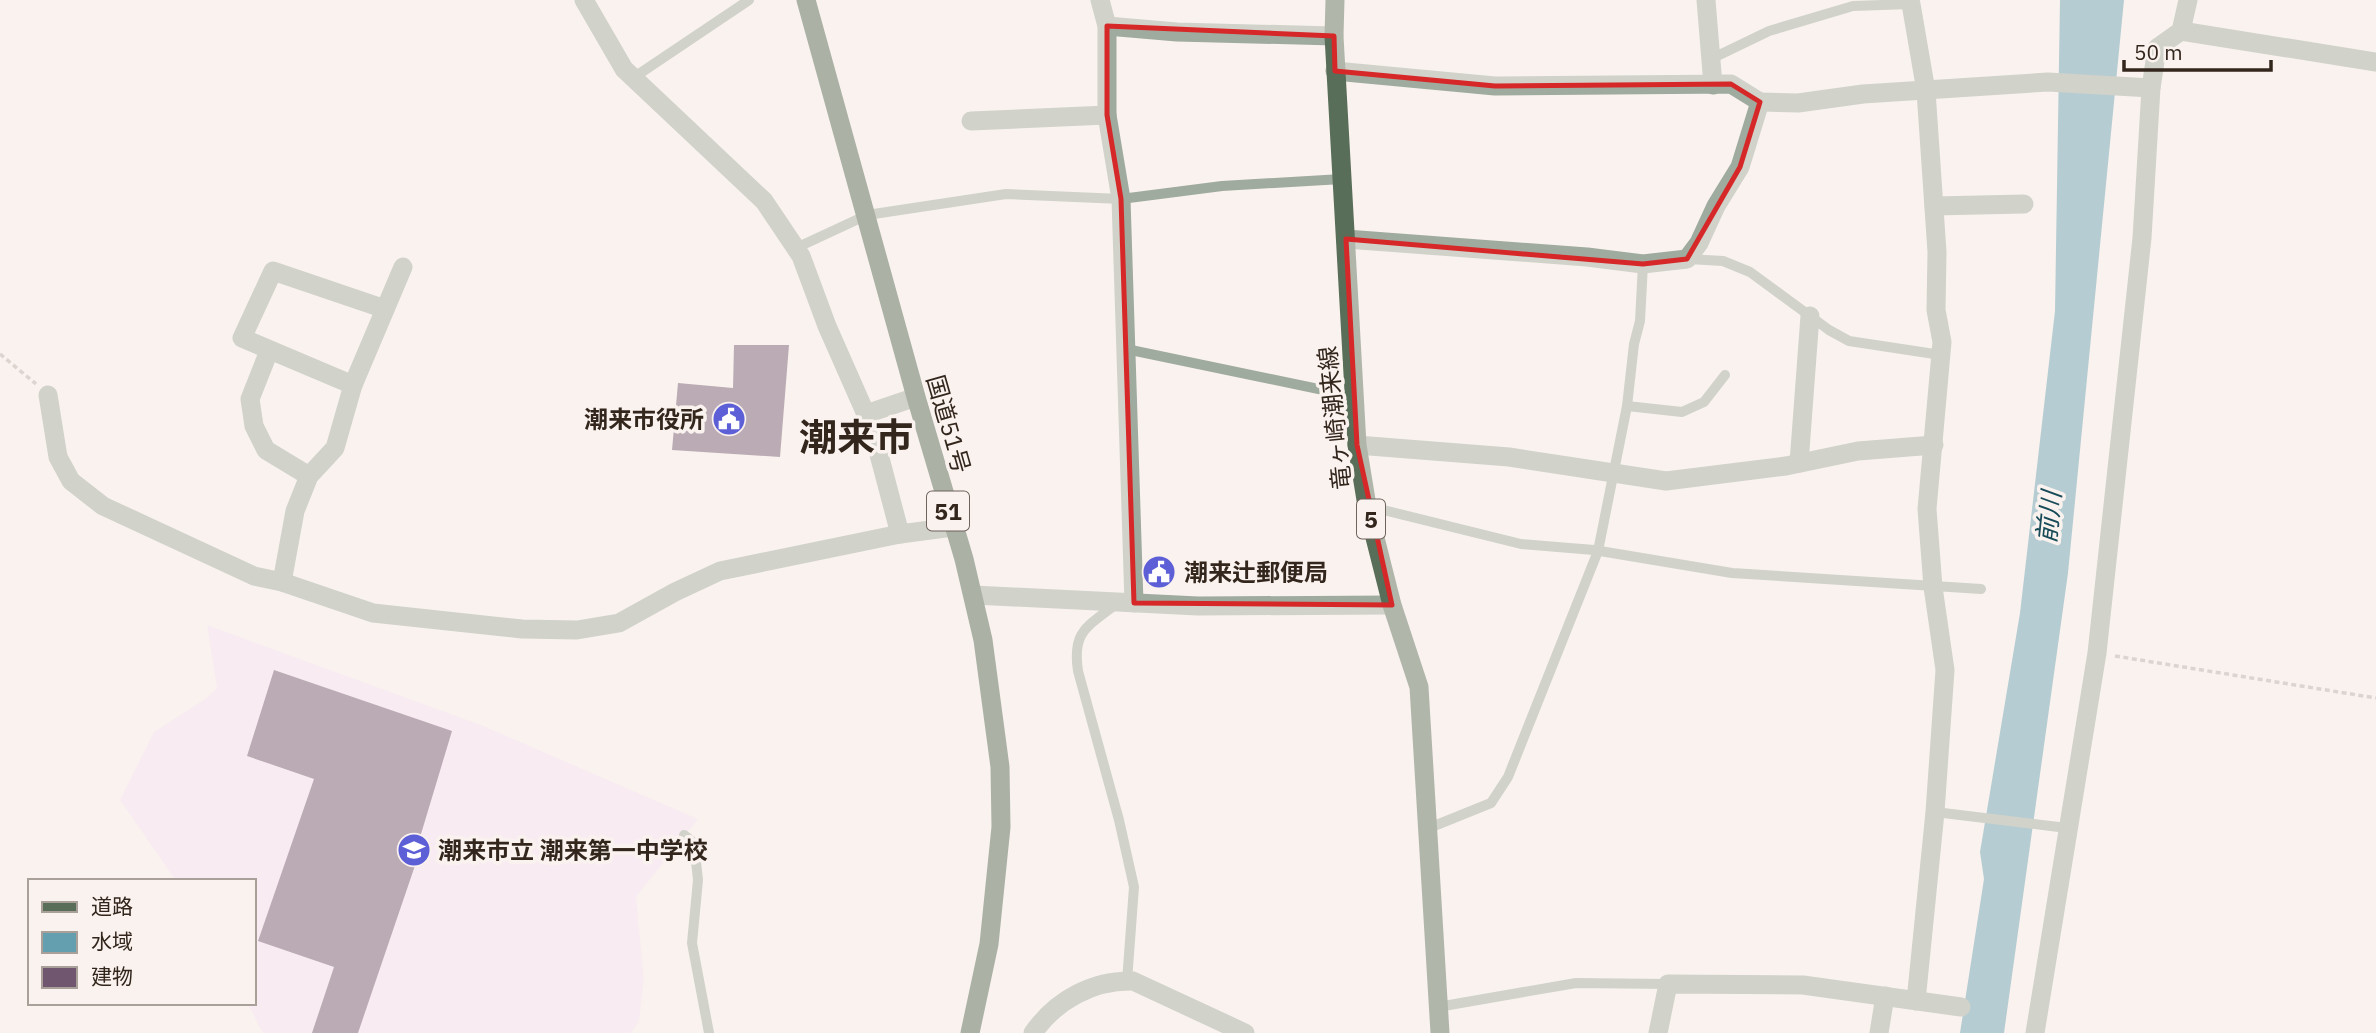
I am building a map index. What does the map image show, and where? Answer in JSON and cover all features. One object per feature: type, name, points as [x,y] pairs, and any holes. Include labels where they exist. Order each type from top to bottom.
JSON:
[{"type":"highway","name":"国道51号","points":[[806,0],[974,596],[984,652],[1000,767],[1000,827],[997,883],[989,944],[970,1033]]},
{"type":"main road","name":"竜ヶ崎潮来線","points":[[1335,0],[1335,71],[1343,179],[1352,396],[1367,506],[1392,605],[1419,687],[1440,1033]]},
{"type":"street","points":[[584,0],[624,69],[764,201],[801,256],[827,326],[872,428],[900,534]]},
{"type":"street","points":[[1100,0],[1107,26],[1107,115],[1121,199],[1125,349],[1126,602]]},
{"type":"street","points":[[1706,0],[1713,85]]},
{"type":"street","points":[[2181,32],[2188,0]]},
{"type":"street","points":[[1911,2],[1926,91],[1937,252],[1936,310],[1942,342],[1927,509],[1933,587],[1945,670],[1935,812],[1916,1001]]},
{"type":"street","points":[[1107,26],[1177,32],[1334,36]]},
{"type":"street","points":[[2035,1033],[2097,653],[2143,238],[2151,88],[2157,48],[2181,32],[2376,62]]},
{"type":"street","points":[[1335,71],[1496,86],[1731,84],[1760,102],[1798,103],[1863,94],[2048,82],[2151,88]]},
{"type":"street","points":[[1346,239],[1587,257],[1643,264],[1687,259],[1699,243],[1716,206],[1740,167],[1760,102]]},
{"type":"street","points":[[971,121],[1107,115]]},
{"type":"street","points":[[1934,206],[2024,204]]},
{"type":"street","points":[[282,582],[295,511],[309,476],[335,448],[352,385],[403,267]]},
{"type":"street","points":[[352,385],[242,338],[273,271],[386,309]]},
{"type":"street","points":[[1799,464],[1810,316]]},
{"type":"street","points":[[269,351],[250,399],[254,426],[265,450],[309,476]]},
{"type":"street","points":[[48,395],[58,457],[71,481],[103,506],[254,576],[282,582],[373,613],[522,629],[577,629],[620,623],[675,592],[720,571],[900,534],[953,527]]},
{"type":"street","points":[[866,414],[916,397]]},
{"type":"street","points":[[1357,445],[1509,457],[1666,481],[1799,464],[1858,451],[1934,445]]},
{"type":"street","points":[[974,596],[1198,606],[1392,605]]},
{"type":"street","points":[[1033,1033],[1065,999],[1101,984],[1127,981],[1133,981],[1245,1033]]},
{"type":"street","points":[[1658,1033],[1668,984],[1803,985],[1961,1007]]},
{"type":"street","points":[[1879,1033],[1885,996]]},
{"type":"lane","points":[[633,78],[749,0]]},
{"type":"lane","points":[[1711,59],[1769,31],[1853,6],[1911,2]]},
{"type":"lane","points":[[796,248],[867,215],[1006,194],[1121,199],[1222,186],[1343,179]]},
{"type":"lane","points":[[1687,259],[1723,261],[1750,272],[1829,330],[1849,341],[1941,355]]},
{"type":"lane","points":[[1429,828],[1490,803],[1508,777],[1598,551],[1627,406],[1634,344],[1640,321],[1643,264]]},
{"type":"lane","points":[[1125,349],[1352,396]]},
{"type":"lane","points":[[1627,406],[1682,412],[1704,402],[1725,375]]},
{"type":"lane","points":[[1367,506],[1521,544],[1598,551],[1732,573],[1981,589]]},
{"type":"lane","points":[[1126,602],[1090,625],[1079,638],[1075,651],[1134,887],[1127,981]]},
{"type":"lane","points":[[1935,812],[2067,828]]},
{"type":"lane","points":[[684,835],[694,843],[698,880],[692,943],[709,1033]]},
{"type":"lane","points":[[1437,1007],[1576,983],[1668,984]]},
{"type":"path","points":[[0,354],[48,395]]},
{"type":"path","points":[[2097,653],[2376,698]]},
{"type":"highlighted area","points":[[1107,26],[1334,36],[1335,71],[1495,86],[1731,84],[1760,102],[1740,167],[1687,259],[1643,264],[1346,239],[1357,445],[1392,605],[1134,603],[1121,199],[1107,115]]},
{"type":"shaded area","name":"潮来市立 潮来第一中学校","points":[[207,625],[481,725],[698,819],[636,897],[644,979],[639,1021],[631,1033],[263,1033],[248,1005],[256,1005],[256,879],[175,879],[120,800],[154,732],[205,699],[217,688]]},
{"type":"water","name":"前川","points":[[2060,0],[2124,0],[2068,573],[2004,1033],[1960,1033],[1984,879],[1980,852],[2020,613],[2055,311]]},
{"type":"building","name":"潮来市役所","points":[[734,345],[789,345],[780,457],[672,450],[678,383],[733,388]]},
{"type":"building","points":[[274,670],[452,731],[418,844],[422,845],[358,1033],[312,1033],[334,967],[258,941],[314,779],[247,756]]},
{"type":"place","name":"潮来市役所","points":[[729,419]]},
{"type":"place","name":"潮来辻郵便局","points":[[1159,572]]},
{"type":"place","name":"潮来市立 潮来第一中学校","points":[[414,850]]},
{"type":"district","name":"潮来市","points":[[856,436]]}]
